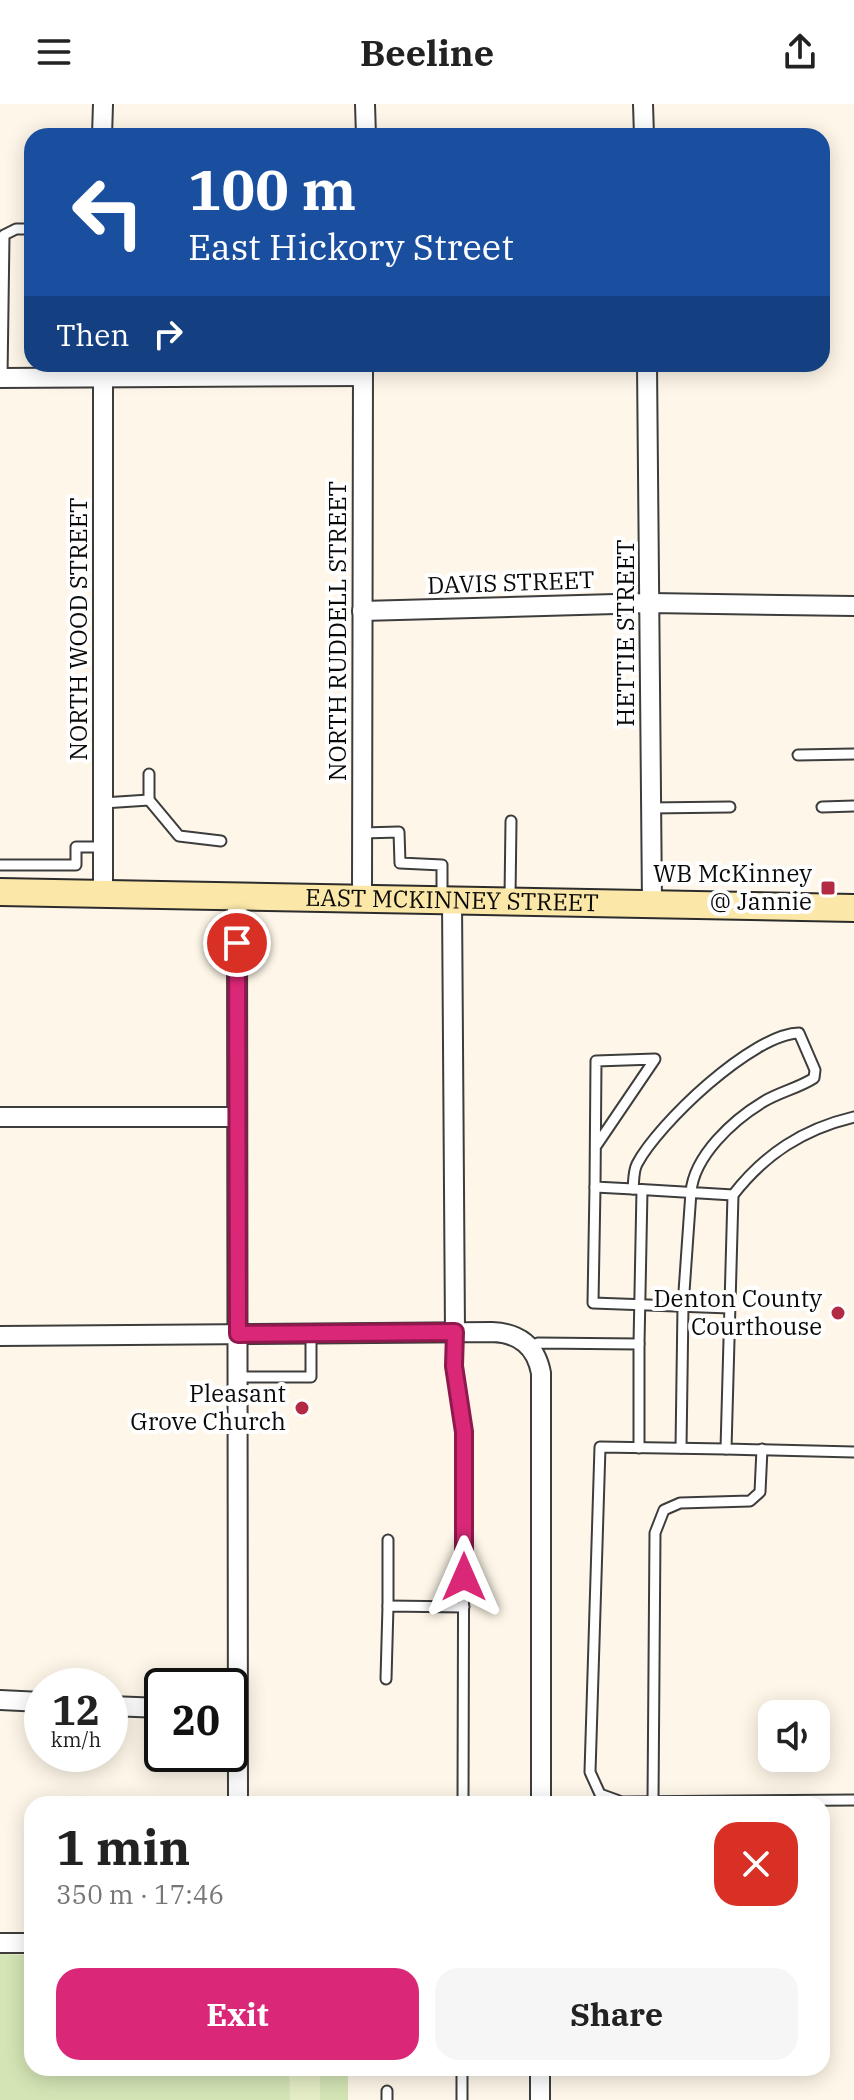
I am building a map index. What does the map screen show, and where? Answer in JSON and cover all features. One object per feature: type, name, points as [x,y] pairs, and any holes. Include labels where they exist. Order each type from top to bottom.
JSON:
[{"type":"main road","name":"EAST MCKINNEY STREET","points":[[0,892],[66,878],[103,893],[854,908]]},
{"type":"street","points":[[102,128],[103,104]]},
{"type":"street","points":[[365,104],[366,128]]},
{"type":"street","points":[[643,104],[644,128]]},
{"type":"street","points":[[1,378],[42,372]]},
{"type":"street","name":"NORTH WOOD STREET","points":[[103,372],[103,893]]},
{"type":"street","name":"NORTH RUDDELL STREET","points":[[362,898],[363,372]]},
{"type":"street","name":"HETTIE STREET","points":[[647,372],[652,903]]},
{"type":"street","name":"DAVIS STREET","points":[[362,611],[651,603],[854,606]]},
{"type":"street","points":[[235,1668],[238,1377],[237,896]]},
{"type":"street","points":[[447,900],[455,1332]]},
{"type":"street","points":[[0,1117],[236,1117]]},
{"type":"street","points":[[0,1336],[506,1333],[531,1347],[541,1373],[541,1796]]},
{"type":"street","points":[[0,1700],[24,1701]]},
{"type":"street","points":[[237,1772],[238,1796]]},
{"type":"street","points":[[0,1943],[24,1943]]},
{"type":"street","points":[[540,2076],[540,2100]]},
{"type":"lane","points":[[1,378],[4,235],[24,229]]},
{"type":"lane","points":[[798,755],[854,754]]},
{"type":"lane","points":[[149,774],[149,800],[179,836],[221,841]]},
{"type":"lane","points":[[103,803],[149,800]]},
{"type":"lane","points":[[822,807],[854,806]]},
{"type":"lane","points":[[650,808],[730,807]]},
{"type":"lane","points":[[510,901],[511,821]]},
{"type":"lane","points":[[362,833],[399,832],[400,863],[442,865],[447,900]]},
{"type":"lane","points":[[0,865],[66,878],[76,865],[76,847],[103,847]]},
{"type":"lane","points":[[639,1448],[641,1305],[636,1167],[657,1137],[718,1074],[789,1034],[801,1034],[815,1070],[814,1078],[762,1103],[732,1128],[698,1164],[691,1192],[683,1306],[681,1448]]},
{"type":"lane","points":[[596,1146],[655,1059],[596,1061],[593,1303],[730,1308]]},
{"type":"lane","points":[[726,1449],[733,1195],[777,1150],[814,1130],[854,1117]]},
{"type":"lane","points":[[595,1187],[733,1195]]},
{"type":"lane","points":[[455,1332],[454,1366],[464,1432],[463,1796]]},
{"type":"lane","points":[[238,1377],[311,1377],[311,1333]]},
{"type":"lane","points":[[531,1347],[538,1343],[639,1344]]},
{"type":"lane","points":[[606,1796],[600,1794],[590,1772],[600,1447],[854,1452]]},
{"type":"lane","points":[[653,1796],[655,1533],[664,1510],[680,1503],[750,1501],[760,1492],[762,1449]]},
{"type":"lane","points":[[386,1679],[388,1540]]},
{"type":"lane","points":[[388,1606],[464,1607]]},
{"type":"lane","points":[[830,1800],[854,1800]]},
{"type":"lane","points":[[462,2076],[462,2100]]},
{"type":"green space","points":[[0,1954],[24,1955],[24,2076],[348,2076],[348,2100],[0,2100]]},
{"type":"green space","points":[[289,2076],[320,2076],[320,2100],[290,2100]]},
{"type":"place","name":"WB McKinney @ Jannie","points":[[828,888]]},
{"type":"place","name":"Denton County Courthouse","points":[[838,1313]]},
{"type":"place","name":"Pleasant Grove Church","points":[[302,1408]]},
{"type":"route","points":[[237,943],[238,1334],[455,1332],[454,1366],[464,1432],[464,1577]]}]
